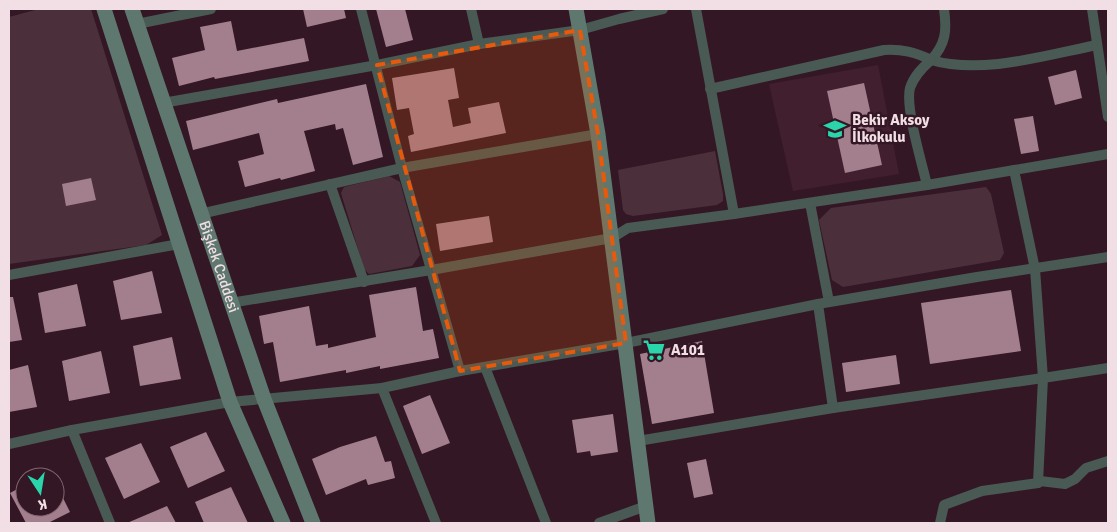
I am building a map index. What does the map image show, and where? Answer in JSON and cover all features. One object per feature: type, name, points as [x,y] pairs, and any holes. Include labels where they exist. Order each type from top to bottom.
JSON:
[{"type":"street","name":"Bişkek Caddesi","points":[[104,9],[230,402],[283,523]]},
{"type":"street","name":"Bişkek Caddesi","points":[[132,9],[230,303],[264,399],[313,523]]},
{"type":"street","points":[[137,24],[211,9]]},
{"type":"street","points":[[362,9],[402,168],[460,371]]},
{"type":"street","points":[[471,9],[478,44]]},
{"type":"street","points":[[576,9],[598,134],[648,523]]},
{"type":"street","points":[[163,103],[377,65],[478,44],[580,30],[663,9]]},
{"type":"street","points":[[696,9],[734,214]]},
{"type":"street","points":[[927,185],[909,97],[914,78],[943,45],[946,27],[944,9]]},
{"type":"street","points":[[1092,9],[1108,117]]},
{"type":"street","points":[[710,89],[884,50],[908,50],[931,60],[956,65],[997,64],[1097,45]]},
{"type":"street","points":[[200,214],[402,168],[598,134]]},
{"type":"street","points":[[230,303],[364,282],[612,238],[628,228],[927,185],[1108,154]]},
{"type":"street","points":[[1014,170],[1035,269],[1043,378],[1038,483]]},
{"type":"street","points":[[330,184],[364,282]]},
{"type":"street","points":[[810,203],[830,302]]},
{"type":"street","points":[[9,275],[180,244]]},
{"type":"street","points":[[9,444],[72,430],[230,402],[382,388],[460,371],[626,343],[818,304],[1108,257]]},
{"type":"street","points":[[818,304],[833,408]]},
{"type":"street","points":[[485,367],[546,523]]},
{"type":"street","points":[[638,441],[833,408],[1108,368]]},
{"type":"street","points":[[382,388],[436,523]]},
{"type":"street","points":[[72,430],[110,523]]},
{"type":"street","points":[[940,523],[944,505],[982,491],[1040,482],[1065,484],[1075,479],[1086,468],[1108,461]]},
{"type":"street","points":[[599,523],[646,506]]},
{"type":"highlighted area","points":[[580,30],[598,134],[626,343],[460,371],[377,65]]},
{"type":"shaded area","points":[[39,9],[91,9],[162,235],[146,245],[9,264],[9,17]]},
{"type":"shaded area","name":"Bekir Aksoy İlkokulu","points":[[878,65],[899,174],[793,191],[769,84]]},
{"type":"shaded area","points":[[715,151],[723,194],[723,201],[717,205],[633,216],[626,214],[623,210],[618,170]]},
{"type":"shaded area","points":[[389,176],[400,182],[420,255],[412,266],[369,274],[364,269],[341,193],[344,187]]},
{"type":"shaded area","points":[[986,187],[991,194],[1004,253],[1000,260],[843,287],[832,280],[819,220],[831,208]]},
{"type":"building","points":[[303,9],[344,9],[346,18],[307,27]]},
{"type":"building","points":[[376,9],[405,9],[413,40],[386,47]]},
{"type":"building","points":[[231,21],[237,51],[304,38],[309,61],[215,79],[214,77],[179,86],[172,58],[205,50],[200,27]]},
{"type":"building","points":[[454,68],[459,98],[448,100],[453,127],[471,123],[468,108],[499,102],[506,133],[411,152],[408,136],[414,134],[409,108],[397,110],[392,78]]},
{"type":"building","points":[[1076,70],[1082,98],[1055,105],[1048,77]]},
{"type":"building","points":[[864,83],[882,165],[845,173],[827,91]]},
{"type":"building","points":[[366,84],[383,157],[353,165],[343,128],[336,130],[335,124],[304,131],[315,171],[245,187],[238,161],[264,154],[259,133],[193,150],[186,121],[277,99],[278,103]]},
{"type":"building","points":[[1033,116],[1039,151],[1021,154],[1014,119]]},
{"type":"building","points":[[91,178],[96,200],[66,206],[62,184]]},
{"type":"building","points":[[489,216],[493,242],[440,251],[436,224]]},
{"type":"building","points":[[152,271],[162,313],[121,320],[113,281]]},
{"type":"building","points":[[77,284],[86,326],[45,333],[38,293]]},
{"type":"building","points":[[416,287],[423,331],[433,329],[439,358],[380,369],[380,366],[346,373],[346,370],[280,382],[273,342],[264,344],[259,316],[309,306],[316,346],[328,344],[328,348],[376,337],[369,295]]},
{"type":"building","points":[[1011,290],[1021,351],[930,364],[921,303]]},
{"type":"building","points":[[9,297],[13,297],[22,340],[9,342]]},
{"type":"building","points":[[172,337],[181,379],[140,386],[133,346]]},
{"type":"building","points":[[702,341],[714,413],[652,424],[640,354]]},
{"type":"building","points":[[101,351],[110,393],[69,401],[62,361]]},
{"type":"building","points":[[896,355],[900,384],[846,392],[842,363]]},
{"type":"building","points":[[28,365],[37,407],[9,412],[9,370]]},
{"type":"building","points":[[430,395],[450,443],[422,454],[403,406]]},
{"type":"building","points":[[613,414],[618,452],[591,456],[590,451],[577,453],[572,420]]},
{"type":"building","points":[[206,432],[225,471],[188,488],[170,447]]},
{"type":"building","points":[[376,436],[385,462],[391,461],[395,478],[368,485],[366,479],[326,495],[312,459],[340,447]]},
{"type":"building","points":[[141,443],[160,482],[124,499],[105,458]]},
{"type":"building","points":[[706,459],[713,494],[694,498],[687,463]]},
{"type":"building","points":[[231,487],[248,523],[204,523],[195,502]]},
{"type":"building","points":[[15,490],[15,502],[10,493]]},
{"type":"building","points":[[65,502],[70,512],[65,514]]},
{"type":"building","points":[[167,506],[176,523],[127,523]]},
{"type":"building","points":[[23,517],[60,517],[48,523],[26,523]]},
{"type":"place","name":"Bekir Aksoy İlkokulu","points":[[835,129]]},
{"type":"place","name":"A101","points":[[654,350]]}]
